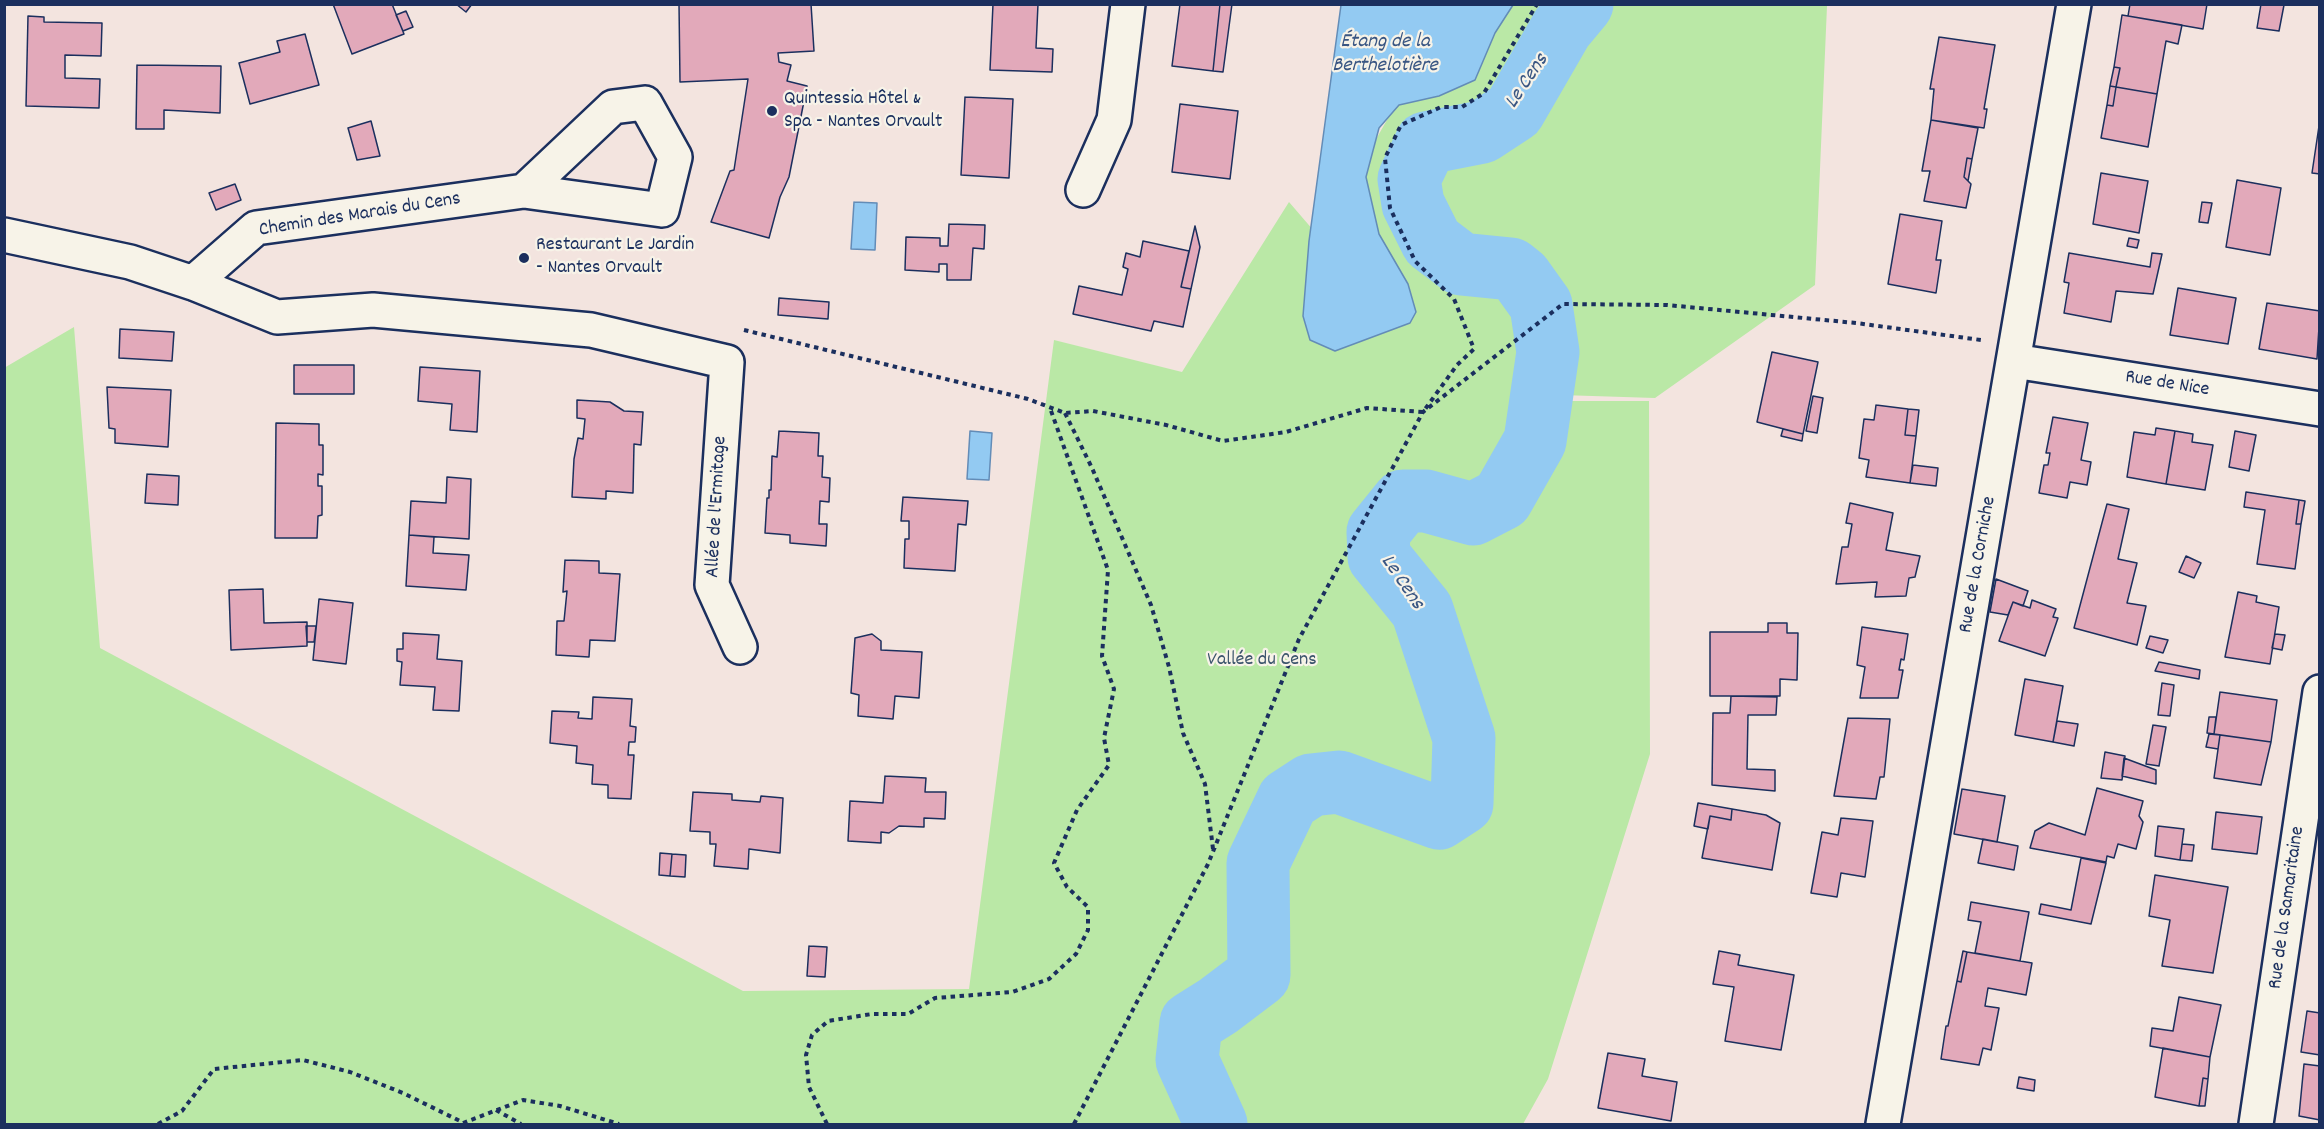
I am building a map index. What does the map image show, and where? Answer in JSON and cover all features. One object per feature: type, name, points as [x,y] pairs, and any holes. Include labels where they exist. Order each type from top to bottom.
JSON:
[{"type":"street","points":[[1083,190],[1114,120],[1128,4]]},
{"type":"street","name":"Rue de la Corniche","points":[[1884,1125],[2074,4]]},
{"type":"street","name":"Chemin des Marais du Cens","points":[[192,284],[256,228],[524,191]]},
{"type":"street","points":[[4,235],[130,262],[192,284]]},
{"type":"street","name":"Allée de l'Ermitage","points":[[192,284],[277,317],[373,310],[591,330],[727,362],[712,585],[740,647]]},
{"type":"street","name":"Rue de Nice","points":[[2014,361],[2319,409]]},
{"type":"street","name":"Rue de la Samaritaine","points":[[2256,1125],[2319,692]]},
{"type":"path","points":[[1074,1125],[1213,853],[1299,639],[1424,412],[1457,365],[1474,349],[1454,299],[1415,261],[1390,208],[1385,158],[1401,125],[1441,108],[1462,107],[1484,93],[1537,4]]},
{"type":"path","points":[[737,328],[1028,399],[1065,413],[1093,411],[1166,425],[1223,441],[1286,432],[1367,408],[1424,412],[1563,304],[1667,305],[1856,323],[1992,342],[2014,361]]},
{"type":"path","points":[[827,1125],[810,1087],[806,1055],[812,1035],[828,1021],[872,1014],[908,1014],[935,998],[1012,992],[1049,979],[1076,954],[1088,930],[1088,907],[1067,887],[1054,863],[1077,810],[1109,765],[1104,738],[1114,689],[1102,657],[1108,570],[1050,407]]},
{"type":"path","points":[[1065,413],[1092,468],[1151,605],[1169,667],[1183,733],[1205,784],[1213,853]]},
{"type":"path","points":[[158,1125],[182,1111],[214,1069],[303,1060],[350,1072],[403,1093],[462,1124],[524,1100],[560,1106],[619,1125]]},
{"type":"path","points":[[495,1110],[520,1125]]},
{"type":"green space","name":"Vallée du Cens","points":[[1824,4],[1827,6],[1815,285],[1655,398],[1561,395],[1560,401],[1649,401],[1650,754],[1548,1079],[1523,1124],[5,1124],[4,368],[74,327],[100,648],[743,991],[969,989],[1054,340],[1182,372],[1289,202],[1320,238],[1396,104],[1498,5]]},
{"type":"water","name":"Étang de la Berthelotière","points":[[1341,5],[1513,5],[1495,33],[1475,80],[1439,96],[1399,105],[1379,128],[1366,177],[1379,234],[1408,284],[1416,312],[1410,323],[1335,351],[1310,340],[1303,316],[1309,241]]},
{"type":"water","points":[[854,202],[877,203],[875,250],[851,249]]},
{"type":"water","points":[[970,431],[992,433],[989,480],[967,479]]},
{"type":"building","points":[[333,4],[392,4],[404,34],[352,54]]},
{"type":"building","points":[[456,4],[472,4],[466,12]]},
{"type":"building","name":"Quintessia Hôtel & Spa - Nantes Orvault","points":[[679,4],[811,4],[814,51],[778,53],[779,62],[791,65],[787,81],[807,86],[789,177],[780,197],[769,238],[711,222],[730,171],[734,170],[748,79],[680,82]]},
{"type":"building","points":[[993,4],[1038,4],[1036,48],[1053,49],[1052,72],[990,70]]},
{"type":"building","points":[[1180,4],[1220,4],[1213,71],[1172,66]]},
{"type":"building","points":[[1220,4],[1232,4],[1223,72],[1213,71]]},
{"type":"building","points":[[2130,4],[2207,4],[2203,29],[2128,16]]},
{"type":"building","points":[[2261,4],[2284,5],[2279,31],[2257,28]]},
{"type":"building","points":[[406,11],[413,27],[403,31],[396,15]]},
{"type":"building","points":[[2122,15],[2182,25],[2178,44],[2166,41],[2157,94],[2116,87],[2120,68],[2114,67]]},
{"type":"building","points":[[28,16],[44,17],[44,22],[102,23],[101,56],[65,55],[65,78],[100,79],[99,108],[26,106]]},
{"type":"building","points":[[305,34],[319,85],[250,104],[239,63],[280,52],[277,41]]},
{"type":"building","points":[[1939,37],[1995,45],[1984,109],[1987,109],[1984,128],[1931,120],[1934,89],[1930,89]]},
{"type":"building","points":[[137,65],[221,66],[220,113],[164,110],[164,129],[136,129]]},
{"type":"building","points":[[2114,67],[2120,68],[2116,87],[2110,86]]},
{"type":"building","points":[[2110,86],[2116,87],[2113,106],[2107,105]]},
{"type":"building","points":[[2116,87],[2157,94],[2148,147],[2101,138],[2107,105],[2113,106]]},
{"type":"building","points":[[965,97],[1013,99],[1009,178],[961,175]]},
{"type":"building","points":[[1180,104],[1238,111],[1230,179],[1172,172]]},
{"type":"building","points":[[1931,120],[1978,128],[1972,159],[1967,158],[1964,177],[1971,184],[1966,208],[1924,201],[1930,171],[1922,171]]},
{"type":"building","points":[[371,121],[380,156],[357,160],[348,128]]},
{"type":"building","points":[[2320,126],[2320,174],[2312,173]]},
{"type":"building","points":[[1967,158],[1972,159],[1968,181],[1964,177]]},
{"type":"building","points":[[2101,173],[2148,181],[2139,233],[2093,224]]},
{"type":"building","points":[[2237,180],[2281,188],[2270,255],[2226,247]]},
{"type":"building","points":[[235,184],[241,200],[216,210],[209,193]]},
{"type":"building","points":[[2202,202],[2212,203],[2208,223],[2199,222]]},
{"type":"building","points":[[1900,214],[1942,221],[1936,260],[1941,260],[1936,293],[1888,284]]},
{"type":"building","points":[[949,224],[985,225],[984,249],[973,248],[971,280],[947,280],[947,264],[939,264],[939,272],[905,270],[906,237],[940,238],[940,246],[948,246]]},
{"type":"building","points":[[1195,226],[1200,247],[1191,289],[1181,287]]},
{"type":"building","points":[[2129,238],[2139,240],[2137,248],[2127,246]]},
{"type":"building","points":[[1143,241],[1189,251],[1181,287],[1191,289],[1183,327],[1154,321],[1151,331],[1073,314],[1079,286],[1122,295],[1128,269],[1123,267],[1126,253],[1140,257]]},
{"type":"building","points":[[2069,253],[2150,267],[2152,253],[2162,254],[2153,294],[2116,291],[2111,322],[2064,313],[2069,283],[2064,282]]},
{"type":"building","points":[[2178,288],[2236,298],[2228,344],[2170,335]]},
{"type":"building","points":[[779,298],[829,302],[828,319],[778,315]]},
{"type":"building","points":[[2267,303],[2320,311],[2317,359],[2259,349]]},
{"type":"building","points":[[120,329],[174,332],[172,361],[119,358]]},
{"type":"building","points":[[1772,352],[1818,362],[1803,434],[1757,422]]},
{"type":"building","points":[[294,365],[354,365],[354,394],[294,394]]},
{"type":"building","points":[[420,367],[480,371],[477,432],[450,430],[452,404],[418,401]]},
{"type":"building","points":[[107,387],[171,390],[168,447],[115,443],[115,429],[109,428]]},
{"type":"building","points":[[1813,396],[1823,398],[1817,433],[1806,431]]},
{"type":"building","points":[[577,400],[610,402],[624,411],[643,412],[641,445],[634,444],[633,493],[606,491],[606,499],[572,497],[574,459],[578,438],[583,439],[585,419],[577,418]]},
{"type":"building","points":[[1876,405],[1908,409],[1905,435],[1916,436],[1910,483],[1866,477],[1869,460],[1859,458],[1864,419],[1874,420]]},
{"type":"building","points":[[1908,409],[1919,410],[1916,436],[1905,435]]},
{"type":"building","points":[[2053,417],[2088,423],[2081,460],[2091,462],[2087,485],[2070,482],[2067,498],[2039,493],[2044,465],[2048,465],[2050,453],[2046,453]]},
{"type":"building","points":[[276,423],[319,424],[319,445],[323,445],[323,475],[318,474],[318,486],[322,486],[322,515],[318,516],[317,538],[275,538]]},
{"type":"building","points":[[2156,428],[2175,431],[2166,484],[2127,477],[2134,432],[2155,435]]},
{"type":"building","points":[[1783,429],[1803,434],[1802,441],[1781,436]]},
{"type":"building","points":[[779,431],[819,433],[818,456],[823,456],[822,477],[830,478],[829,502],[820,501],[819,524],[827,524],[826,546],[790,543],[790,535],[765,533],[767,498],[771,490],[772,456],[777,457]]},
{"type":"building","points":[[2175,431],[2193,434],[2192,442],[2213,445],[2205,490],[2166,484]]},
{"type":"building","points":[[2235,431],[2256,435],[2249,471],[2229,467]]},
{"type":"building","points":[[1913,465],[1938,468],[1936,486],[1910,483]]},
{"type":"building","points":[[147,474],[179,476],[178,505],[145,503]]},
{"type":"building","points":[[447,477],[471,479],[469,539],[409,535],[411,501],[446,503]]},
{"type":"building","points":[[2246,492],[2299,500],[2296,524],[2301,524],[2295,569],[2257,564],[2265,510],[2244,507]]},
{"type":"building","points":[[903,497],[968,501],[966,525],[958,524],[955,571],[904,568],[905,539],[909,539],[909,521],[901,521]]},
{"type":"building","points":[[2299,500],[2305,501],[2301,524],[2296,524]]},
{"type":"building","points":[[1850,503],[1893,513],[1886,550],[1920,556],[1915,577],[1909,578],[1906,596],[1875,597],[1877,582],[1836,584],[1842,547],[1848,547],[1852,524],[1846,523]]},
{"type":"building","points":[[2107,504],[2129,509],[2118,559],[2137,563],[2127,603],[2146,606],[2137,645],[2074,628]]},
{"type":"building","points":[[409,535],[434,537],[433,553],[469,555],[466,590],[406,586]]},
{"type":"building","points":[[2186,556],[2201,563],[2194,578],[2179,572]]},
{"type":"building","points":[[565,560],[599,561],[599,573],[620,574],[615,641],[590,640],[589,657],[556,655],[557,621],[564,621],[567,591],[563,592]]},
{"type":"building","points":[[1996,579],[2028,591],[2023,606],[2013,602],[2008,615],[1990,612]]},
{"type":"building","points":[[263,589],[264,623],[307,622],[307,646],[231,650],[229,590]]},
{"type":"building","points":[[2238,592],[2257,596],[2256,602],[2279,607],[2270,664],[2225,657]]},
{"type":"building","points":[[319,599],[353,603],[346,664],[313,660]]},
{"type":"building","points":[[2032,600],[2056,609],[2053,617],[2058,618],[2045,656],[1999,641],[2013,602],[2030,608]]},
{"type":"building","points":[[1768,623],[1787,623],[1787,633],[1798,633],[1797,680],[1780,679],[1780,696],[1710,696],[1710,632],[1768,632]]},
{"type":"building","points":[[306,626],[316,626],[314,642],[307,642]]},
{"type":"building","points":[[1862,627],[1908,634],[1904,660],[1901,659],[1899,670],[1903,670],[1898,698],[1860,698],[1865,667],[1857,665]]},
{"type":"building","points":[[403,633],[439,635],[437,659],[462,661],[459,711],[433,710],[435,687],[400,685],[402,662],[397,661],[397,649],[403,649]]},
{"type":"building","points":[[872,634],[881,641],[881,650],[922,652],[919,698],[895,696],[893,719],[858,716],[859,695],[851,693],[855,638]]},
{"type":"building","points":[[2275,634],[2285,635],[2282,650],[2272,648]]},
{"type":"building","points":[[2150,636],[2168,640],[2163,653],[2146,648]]},
{"type":"building","points":[[2159,662],[2200,670],[2199,679],[2155,671]]},
{"type":"building","points":[[2025,679],[2063,686],[2053,742],[2015,735]]},
{"type":"building","points":[[2162,683],[2174,685],[2170,716],[2158,715]]},
{"type":"building","points":[[2220,692],[2277,700],[2271,742],[2214,734]]},
{"type":"building","points":[[1731,696],[1777,697],[1776,715],[1748,715],[1747,769],[1775,770],[1775,791],[1712,785],[1713,713],[1730,713]]},
{"type":"building","points":[[593,697],[632,699],[630,726],[636,727],[635,742],[629,742],[628,755],[634,755],[631,799],[608,798],[608,785],[592,784],[593,765],[576,763],[577,746],[550,743],[552,711],[579,712],[578,718],[592,719]]},
{"type":"building","points":[[2209,717],[2216,717],[2214,734],[2207,733]]},
{"type":"building","points":[[1848,718],[1890,719],[1884,777],[1880,777],[1876,799],[1834,796]]},
{"type":"building","points":[[2057,721],[2078,724],[2074,746],[2053,742]]},
{"type":"building","points":[[2153,725],[2166,727],[2159,766],[2146,764]]},
{"type":"building","points":[[2209,734],[2220,735],[2218,749],[2206,747]]},
{"type":"building","points":[[2220,735],[2271,742],[2261,785],[2214,778]]},
{"type":"building","points":[[2105,752],[2125,756],[2122,780],[2101,778]]},
{"type":"building","points":[[2124,758],[2156,770],[2156,784],[2122,776]]},
{"type":"building","points":[[885,776],[926,778],[925,792],[946,792],[945,819],[924,818],[924,827],[899,826],[889,833],[881,832],[881,843],[848,841],[850,801],[883,803]]},
{"type":"building","points":[[2097,788],[2143,801],[2139,816],[2143,822],[2136,849],[2118,844],[2114,858],[2107,856],[2106,862],[2030,848],[2035,831],[2049,823],[2085,835]]},
{"type":"building","points":[[1962,789],[2005,796],[1997,842],[1954,834]]},
{"type":"building","points":[[693,792],[732,794],[732,800],[760,802],[761,796],[783,798],[780,853],[749,849],[748,869],[714,866],[716,844],[710,844],[710,832],[690,831]]},
{"type":"building","points":[[1698,803],[1732,809],[1731,820],[1710,816],[1708,829],[1694,826]]},
{"type":"building","points":[[1732,809],[1766,815],[1780,823],[1772,870],[1702,858],[1710,816],[1731,820]]},
{"type":"building","points":[[2216,812],[2262,817],[2257,854],[2212,849]]},
{"type":"building","points":[[1841,818],[1873,821],[1865,877],[1841,873],[1837,897],[1811,893],[1822,832],[1838,835]]},
{"type":"building","points":[[2158,826],[2184,829],[2180,860],[2155,856]]},
{"type":"building","points":[[1983,839],[2018,846],[2014,870],[1978,863]]},
{"type":"building","points":[[2182,844],[2194,845],[2192,861],[2180,860]]},
{"type":"building","points":[[660,853],[672,854],[670,876],[659,875]]},
{"type":"building","points":[[672,854],[686,855],[685,877],[670,876]]},
{"type":"building","points":[[2081,858],[2106,863],[2091,924],[2039,914],[2041,904],[2071,910]]},
{"type":"building","points":[[2155,875],[2228,887],[2213,973],[2162,966],[2170,920],[2149,916]]},
{"type":"building","points":[[1971,902],[2029,912],[2020,961],[1975,953],[1981,922],[1968,920]]},
{"type":"building","points":[[809,946],[827,947],[825,977],[807,976]]},
{"type":"building","points":[[1719,951],[1740,955],[1738,965],[1794,975],[1781,1050],[1725,1041],[1734,987],[1713,984]]},
{"type":"building","points":[[1963,951],[1967,952],[1961,982],[1957,981]]},
{"type":"building","points":[[1967,952],[2032,963],[2026,995],[1988,988],[1985,1006],[1999,1008],[1991,1050],[1983,1048],[1979,1065],[1941,1059],[1946,1026],[1948,1026],[1957,981],[1961,982]]},
{"type":"building","points":[[2179,997],[2221,1005],[2210,1057],[2150,1046],[2152,1028],[2173,1031]]},
{"type":"building","points":[[2307,1011],[2320,1013],[2320,1055],[2301,1052]]},
{"type":"building","points":[[2163,1048],[2210,1057],[2208,1079],[2203,1078],[2199,1106],[2155,1097]]},
{"type":"building","points":[[1608,1053],[1645,1059],[1642,1076],[1677,1082],[1671,1121],[1598,1108]]},
{"type":"building","points":[[2304,1064],[2320,1066],[2320,1120],[2299,1116]]},
{"type":"building","points":[[2019,1077],[2035,1080],[2034,1091],[2017,1088]]},
{"type":"building","points":[[2203,1078],[2208,1079],[2205,1106],[2199,1106]]},
{"type":"waterway","name":"Le Cens","points":[[1216,1124],[1187,1060],[1191,1023],[1259,975],[1258,863],[1288,800],[1311,785],[1339,782],[1439,818],[1462,803],[1464,738],[1422,610],[1379,557],[1378,532],[1403,501],[1426,501],[1473,514],[1502,499],[1535,441],[1548,352],[1541,305],[1521,277],[1511,269],[1461,264],[1432,242],[1413,204],[1409,179],[1426,143],[1482,132],[1514,111],[1562,28],[1582,4]]},
{"type":"place","name":"Quintessia Hôtel & Spa - Nantes Orvault","points":[[772,111]]},
{"type":"place","name":"Restaurant Le Jardin - Nantes Orvault","points":[[524,258]]}]
